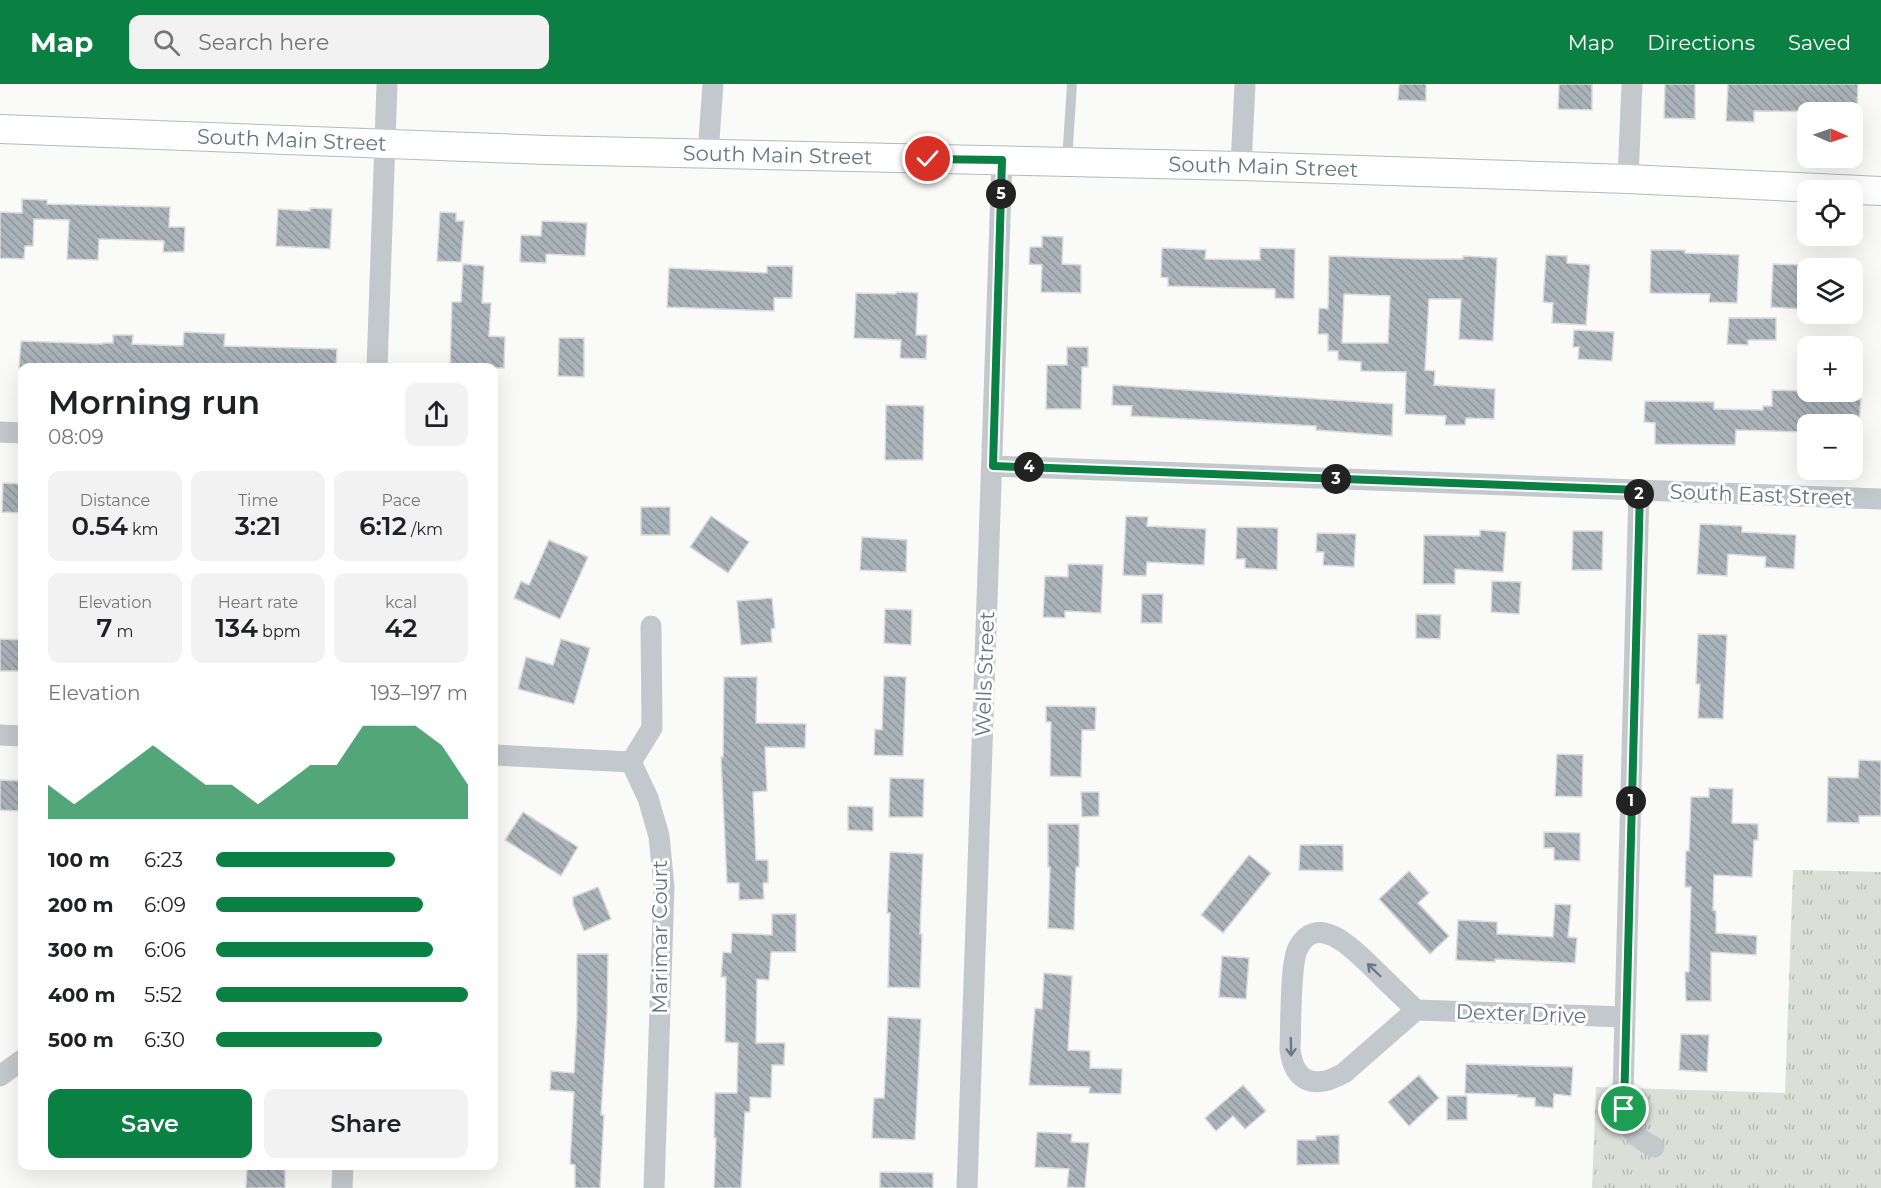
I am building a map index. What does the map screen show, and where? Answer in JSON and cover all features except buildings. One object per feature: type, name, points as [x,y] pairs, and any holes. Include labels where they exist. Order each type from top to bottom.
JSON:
[{"type":"street","points":[[378,363],[387,84]]},
{"type":"street","points":[[708,154],[713,84]]},
{"type":"street","points":[[1241,166],[1245,84]]},
{"type":"street","points":[[1628,179],[1632,84]]},
{"type":"street","name":"South Main Street","points":[[0,129],[708,154],[1241,166],[1628,179],[1881,191]]},
{"type":"street","name":"Wells Street","points":[[967,1188],[1002,160]]},
{"type":"street","points":[[0,432],[18,433]]},
{"type":"street","name":"South East Street","points":[[993,466],[1881,499]]},
{"type":"street","points":[[1640,490],[1624,1109],[1628,1124],[1639,1139],[1654,1147]]},
{"type":"street","points":[[498,755],[631,762],[652,728],[651,626]]},
{"type":"street","points":[[0,735],[18,736]]},
{"type":"street","name":"Marimar Court","points":[[631,762],[648,798],[659,836],[664,887],[654,1188]]},
{"type":"street","points":[[1324,933],[1345,942],[1416,1010],[1344,1073],[1331,1080],[1321,1083],[1308,1081],[1299,1075],[1291,1063],[1294,963],[1297,949],[1312,934],[1324,933]]},
{"type":"street","name":"Dexter Drive","points":[[1416,1010],[1625,1017]]},
{"type":"street","points":[[0,1076],[18,1063]]},
{"type":"street","points":[[342,1188],[343,1170]]},
{"type":"lane","points":[[1067,162],[1072,84]]},
{"type":"green space","points":[[1793,870],[1881,872],[1881,1188],[1592,1188],[1596,1087],[1785,1093]]},
{"type":"route","points":[[928,159],[1002,160],[993,466],[1640,490],[1624,1109]]}]
